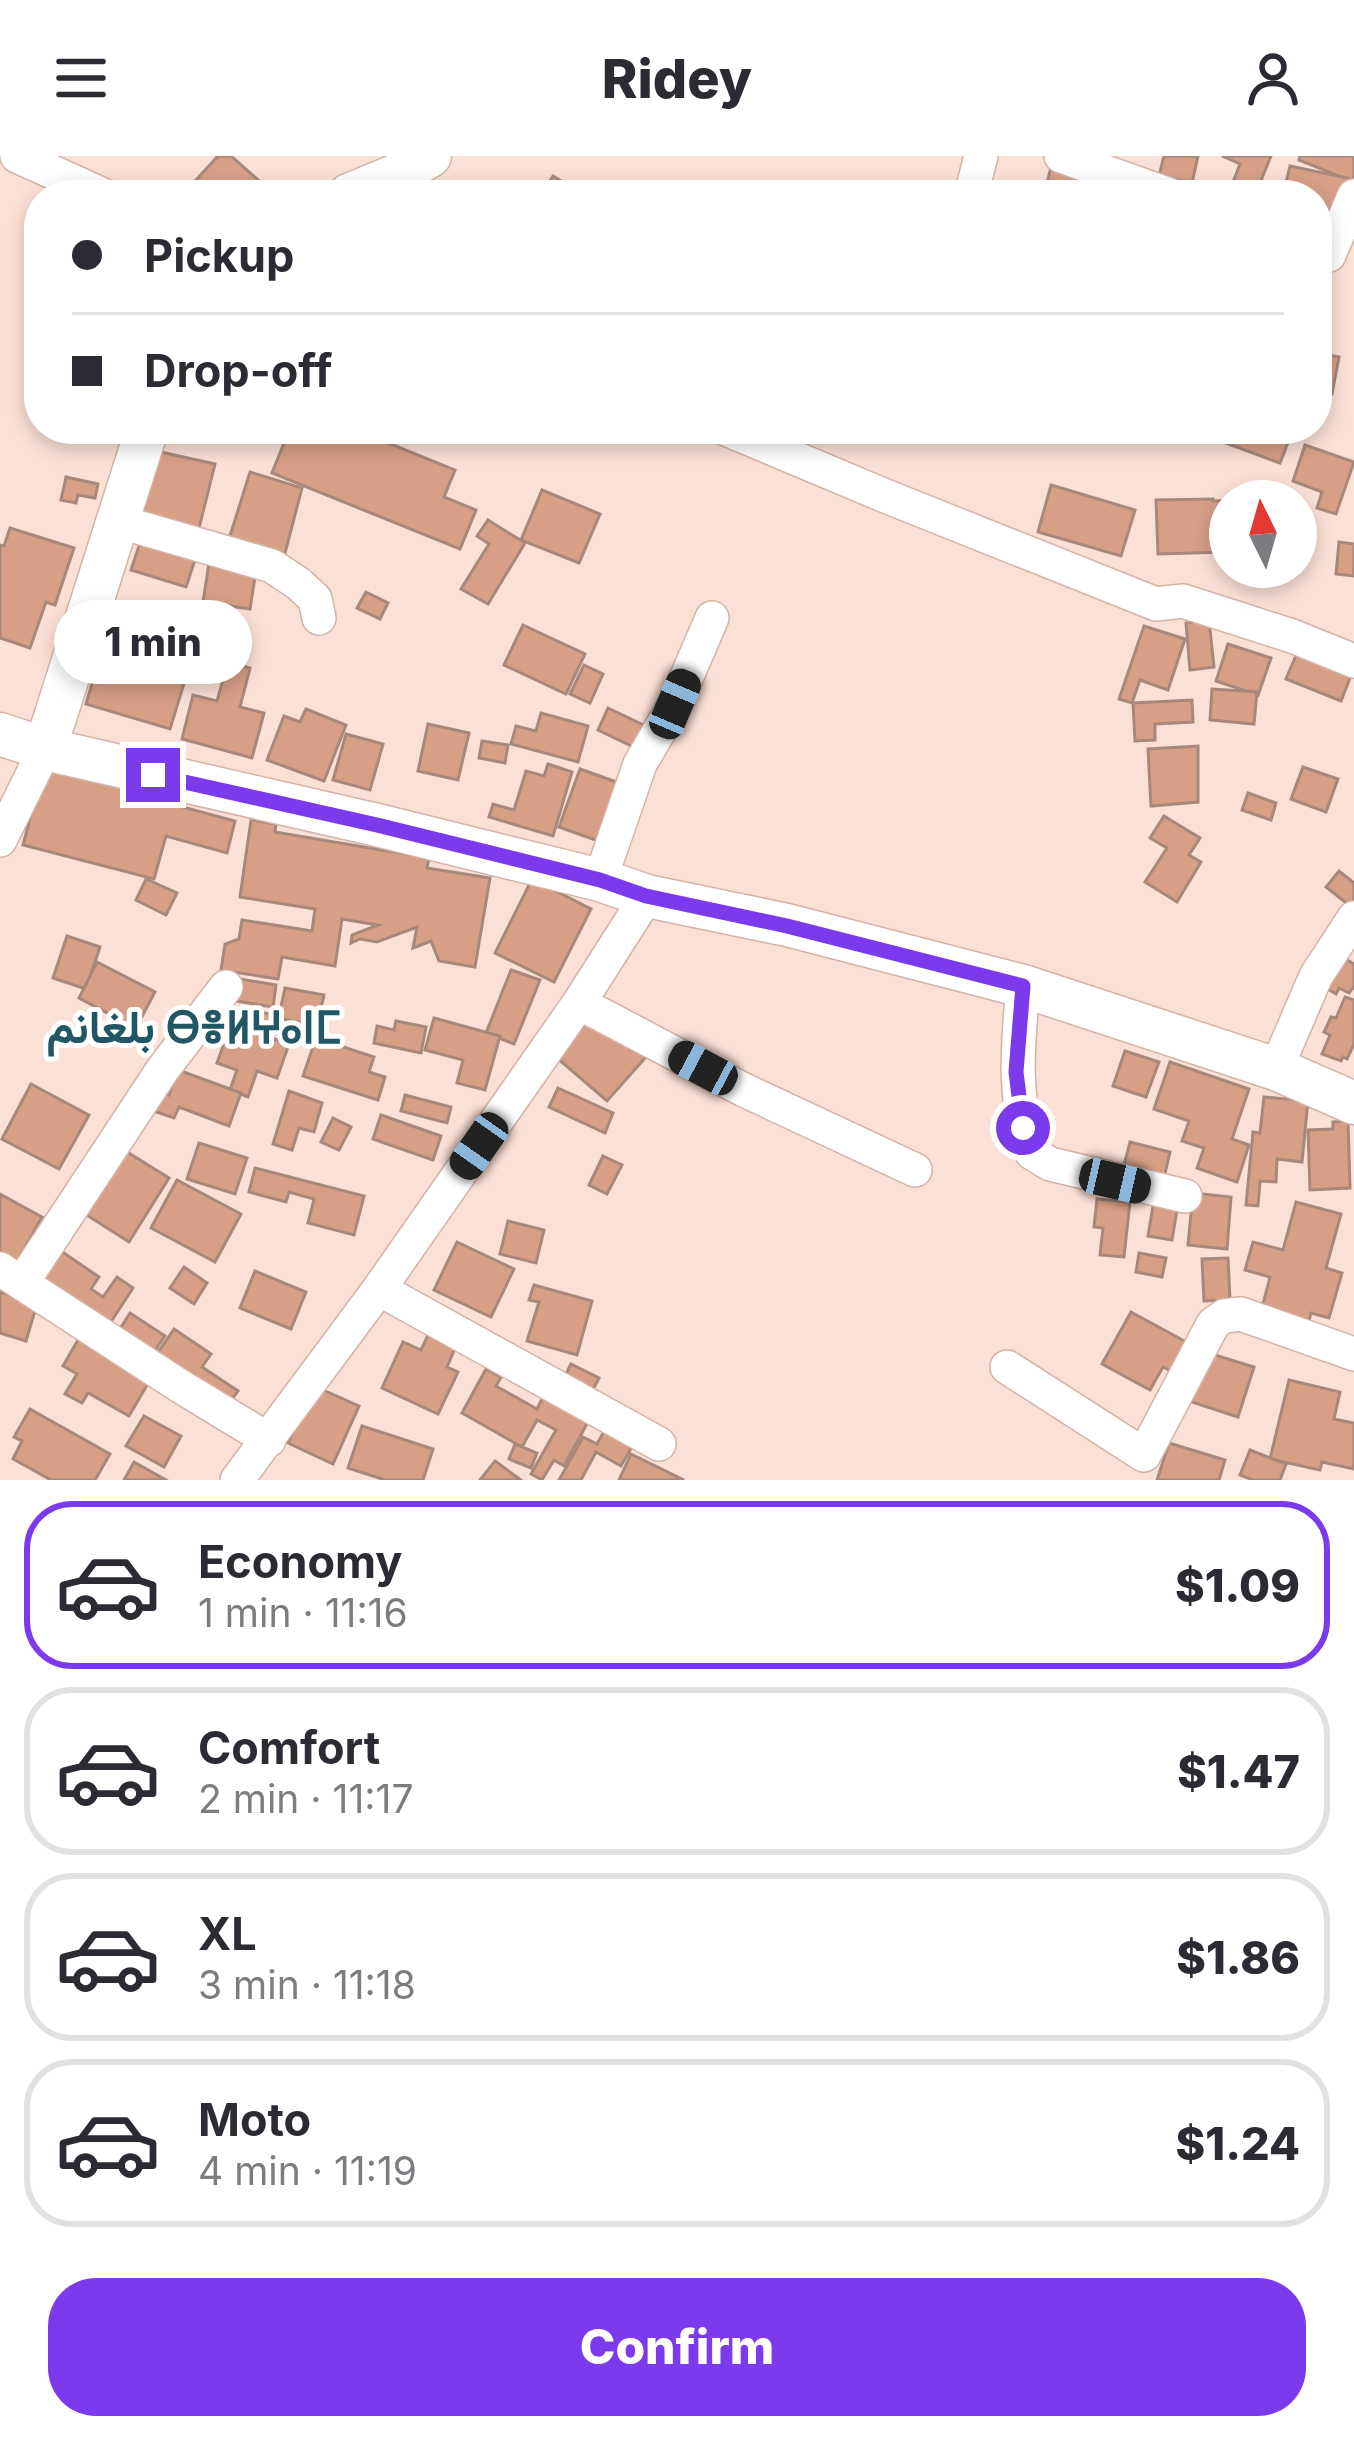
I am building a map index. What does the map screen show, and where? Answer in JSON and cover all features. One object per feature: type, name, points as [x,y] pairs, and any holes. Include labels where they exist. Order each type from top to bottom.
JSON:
[{"type":"main road","points":[[385,180],[430,156]]},
{"type":"main road","points":[[45,749],[142,444]]},
{"type":"main road","points":[[0,734],[45,749],[377,825],[600,880],[646,896],[1023,986],[1276,1069],[1354,1103]]},
{"type":"street","points":[[17,156],[70,180]]},
{"type":"street","points":[[1061,156],[1128,180]]},
{"type":"street","points":[[1333,256],[1354,196]]},
{"type":"street","points":[[762,444],[1156,604],[1183,601],[1292,635],[1354,661]]},
{"type":"street","points":[[117,521],[272,566],[315,599],[319,618]]},
{"type":"street","points":[[600,880],[640,764],[675,704],[712,618]]},
{"type":"street","points":[[0,840],[45,749]]},
{"type":"street","points":[[238,1480],[379,1289],[579,1003],[646,896]]},
{"type":"street","points":[[1276,1069],[1316,976],[1354,918]]},
{"type":"street","points":[[1023,986],[1016,1072],[1023,1128],[1032,1153],[1050,1164],[1185,1196]]},
{"type":"street","points":[[226,987],[11,1276],[269,1439]]},
{"type":"street","points":[[579,1003],[744,1090],[916,1170]]},
{"type":"street","points":[[379,1289],[659,1444]]},
{"type":"street","points":[[1007,1367],[1139,1467],[1213,1324],[1224,1316],[1241,1314],[1354,1354]]},
{"type":"building","points":[[218,156],[231,156],[258,180],[196,180]]},
{"type":"building","points":[[1164,156],[1198,156],[1193,180],[1159,176]]},
{"type":"building","points":[[1222,156],[1271,156],[1261,180],[1234,180],[1240,164]]},
{"type":"building","points":[[1300,156],[1354,156],[1354,182],[1299,160]]},
{"type":"building","points":[[1290,166],[1352,179],[1340,236],[1332,234],[1332,180],[1287,180]]},
{"type":"building","points":[[1051,167],[1101,180],[1048,180]]},
{"type":"building","points":[[1332,356],[1339,357],[1332,394]]},
{"type":"building","points":[[284,444],[391,444],[455,470],[444,497],[476,510],[460,549],[272,473]]},
{"type":"building","points":[[1228,444],[1287,444],[1280,463]]},
{"type":"building","points":[[1305,445],[1354,462],[1336,514],[1317,508],[1322,492],[1317,490],[1317,480],[1293,480]]},
{"type":"building","points":[[156,451],[215,464],[197,536],[138,522]]},
{"type":"building","points":[[250,472],[302,488],[284,557],[229,539]]},
{"type":"building","points":[[66,477],[98,484],[95,498],[78,495],[76,503],[61,500]]},
{"type":"building","points":[[1051,485],[1135,510],[1121,556],[1038,532]]},
{"type":"building","points":[[542,490],[600,514],[579,563],[521,540]]},
{"type":"building","points":[[1209,499],[1209,553],[1158,554],[1156,500]]},
{"type":"building","points":[[488,520],[525,543],[488,604],[461,589],[489,544],[477,536]]},
{"type":"building","points":[[10,528],[74,548],[55,605],[46,602],[30,648],[0,638],[0,545],[4,546]]},
{"type":"building","points":[[144,531],[199,548],[186,587],[131,570]]},
{"type":"building","points":[[1339,542],[1354,544],[1354,576],[1336,574]]},
{"type":"building","points":[[210,557],[257,564],[250,609],[203,602]]},
{"type":"building","points":[[366,592],[388,603],[380,619],[357,608]]},
{"type":"building","points":[[115,607],[158,610],[156,638],[126,636],[124,658],[112,657]]},
{"type":"building","points":[[1209,620],[1214,667],[1190,670],[1186,623]]},
{"type":"building","points":[[523,625],[585,654],[566,694],[504,665]]},
{"type":"building","points":[[1144,626],[1185,639],[1168,690],[1140,680],[1132,703],[1119,699]]},
{"type":"building","points":[[1228,644],[1271,658],[1258,695],[1216,681]]},
{"type":"building","points":[[1300,646],[1354,668],[1341,701],[1286,679]]},
{"type":"building","points":[[100,656],[185,680],[170,729],[86,704]]},
{"type":"building","points":[[228,662],[250,668],[240,707],[264,713],[252,758],[182,739],[193,695],[217,701]]},
{"type":"building","points":[[584,665],[603,674],[590,703],[570,694]]},
{"type":"building","points":[[1212,689],[1257,692],[1254,724],[1210,720]]},
{"type":"building","points":[[1192,700],[1193,722],[1155,724],[1155,740],[1135,741],[1133,703]]},
{"type":"building","points":[[608,708],[658,732],[648,754],[598,730]]},
{"type":"building","points":[[306,709],[346,725],[324,781],[267,760],[284,716],[300,722]]},
{"type":"building","points":[[541,713],[588,726],[578,762],[511,744],[516,726],[536,731]]},
{"type":"building","points":[[428,724],[469,733],[458,780],[418,771]]},
{"type":"building","points":[[346,734],[383,744],[370,790],[333,780]]},
{"type":"building","points":[[482,741],[508,745],[505,763],[479,758]]},
{"type":"building","points":[[1198,746],[1198,802],[1151,806],[1148,749]]},
{"type":"building","points":[[45,762],[155,791],[153,799],[235,821],[227,853],[166,836],[154,879],[23,845]]},
{"type":"building","points":[[548,764],[572,772],[553,836],[489,817],[493,804],[514,810],[526,771],[544,776]]},
{"type":"building","points":[[1303,767],[1338,779],[1326,812],[1291,799]]},
{"type":"building","points":[[580,769],[625,785],[604,843],[559,827]]},
{"type":"building","points":[[1248,793],[1276,803],[1271,820],[1242,810]]},
{"type":"building","points":[[1164,816],[1200,838],[1189,855],[1201,862],[1177,902],[1145,882],[1167,848],[1150,838]]},
{"type":"building","points":[[251,820],[276,824],[275,832],[429,858],[427,868],[490,878],[475,967],[439,961],[431,941],[413,948],[417,927],[377,942],[360,939],[351,943],[352,935],[378,925],[342,919],[335,966],[282,957],[278,979],[221,970],[225,944],[239,939],[242,920],[312,931],[315,909],[240,897]]},
{"type":"building","points":[[1339,871],[1354,883],[1354,909],[1326,887]]},
{"type":"building","points":[[146,879],[177,893],[166,915],[136,900]]},
{"type":"building","points":[[532,879],[591,909],[554,982],[495,953]]},
{"type":"building","points":[[67,936],[100,947],[86,989],[53,978]]},
{"type":"building","points":[[1337,954],[1354,964],[1354,987],[1349,993],[1339,988],[1336,994],[1319,984]]},
{"type":"building","points":[[97,962],[155,992],[136,1028],[79,998]]},
{"type":"building","points":[[511,970],[540,980],[514,1044],[486,1033]]},
{"type":"building","points":[[240,979],[276,985],[273,1007],[236,1001]]},
{"type":"building","points":[[285,988],[324,995],[317,1026],[283,1019],[280,1035],[237,1026],[241,1008],[279,1016]]},
{"type":"building","points":[[1345,997],[1354,1000],[1354,1044],[1341,1061],[1322,1054],[1330,1035],[1324,1032]]},
{"type":"building","points":[[595,1013],[646,1057],[607,1101],[556,1057]]},
{"type":"building","points":[[434,1018],[500,1036],[485,1090],[457,1083],[463,1060],[425,1050]]},
{"type":"building","points":[[396,1021],[426,1027],[421,1053],[374,1043],[377,1026],[394,1030]]},
{"type":"building","points":[[231,1024],[289,1044],[277,1078],[257,1071],[248,1097],[230,1090],[237,1070],[217,1063]]},
{"type":"building","points":[[316,1038],[374,1057],[369,1072],[385,1077],[378,1100],[303,1076]]},
{"type":"building","points":[[1125,1051],[1159,1062],[1146,1097],[1113,1086]]},
{"type":"building","points":[[1170,1062],[1249,1089],[1232,1139],[1249,1145],[1237,1182],[1197,1168],[1204,1148],[1182,1141],[1189,1121],[1154,1109]]},
{"type":"building","points":[[178,1070],[241,1093],[229,1126],[179,1107],[174,1118],[139,1106],[146,1086],[169,1095]]},
{"type":"building","points":[[31,1084],[89,1115],[59,1169],[2,1139]]},
{"type":"building","points":[[558,1088],[613,1113],[605,1133],[549,1107]]},
{"type":"building","points":[[289,1091],[322,1103],[314,1132],[299,1128],[292,1150],[273,1144]]},
{"type":"building","points":[[405,1095],[451,1107],[447,1123],[401,1111]]},
{"type":"building","points":[[1264,1097],[1308,1101],[1302,1162],[1277,1159],[1276,1182],[1260,1181],[1258,1206],[1246,1205],[1253,1132],[1260,1133]]},
{"type":"building","points":[[381,1115],[441,1136],[433,1160],[373,1139]]},
{"type":"building","points":[[333,1118],[351,1127],[339,1150],[321,1142]]},
{"type":"building","points":[[1348,1121],[1350,1188],[1310,1190],[1308,1130],[1333,1129],[1333,1122]]},
{"type":"building","points":[[1130,1142],[1170,1152],[1161,1191],[1138,1168],[1124,1165]]},
{"type":"building","points":[[199,1143],[247,1158],[235,1194],[187,1179]]},
{"type":"building","points":[[124,1150],[169,1178],[129,1242],[71,1205]]},
{"type":"building","points":[[603,1156],[622,1165],[607,1194],[589,1185]]},
{"type":"building","points":[[255,1168],[364,1196],[354,1235],[308,1223],[314,1199],[289,1192],[286,1202],[249,1192]]},
{"type":"building","points":[[177,1180],[241,1214],[215,1262],[151,1228]]},
{"type":"building","points":[[1193,1193],[1231,1197],[1227,1249],[1188,1245]]},
{"type":"building","points":[[0,1194],[42,1217],[10,1274],[0,1268]]},
{"type":"building","points":[[1097,1199],[1130,1202],[1124,1257],[1100,1255],[1103,1228],[1094,1227]]},
{"type":"building","points":[[1154,1200],[1178,1204],[1172,1240],[1148,1236]]},
{"type":"building","points":[[1296,1202],[1341,1214],[1326,1268],[1342,1273],[1329,1318],[1311,1313],[1309,1321],[1262,1308],[1270,1277],[1245,1270],[1253,1242],[1283,1250]]},
{"type":"building","points":[[508,1221],[544,1230],[536,1263],[500,1254]]},
{"type":"building","points":[[457,1242],[514,1269],[491,1317],[434,1290]]},
{"type":"building","points":[[58,1249],[99,1277],[91,1289],[103,1297],[117,1277],[133,1288],[105,1331],[34,1285]]},
{"type":"building","points":[[1139,1253],[1166,1258],[1162,1277],[1136,1272]]},
{"type":"building","points":[[1228,1258],[1230,1300],[1204,1301],[1202,1259]]},
{"type":"building","points":[[184,1267],[207,1283],[194,1304],[170,1288]]},
{"type":"building","points":[[255,1271],[306,1292],[291,1329],[240,1308]]},
{"type":"building","points":[[534,1285],[592,1301],[577,1355],[527,1341],[539,1302],[529,1300]]},
{"type":"building","points":[[0,1292],[37,1304],[26,1341],[0,1333]]},
{"type":"building","points":[[1131,1312],[1190,1344],[1175,1373],[1163,1367],[1150,1390],[1102,1364]]},
{"type":"building","points":[[130,1313],[165,1336],[148,1361],[114,1338]]},
{"type":"building","points":[[174,1329],[211,1354],[202,1367],[238,1391],[225,1409],[152,1361]]},
{"type":"building","points":[[429,1333],[456,1346],[447,1367],[458,1372],[438,1414],[382,1388],[403,1342],[421,1350]]},
{"type":"building","points":[[79,1338],[150,1380],[129,1416],[88,1393],[82,1403],[65,1394],[77,1374],[63,1366]]},
{"type":"building","points":[[1205,1352],[1254,1367],[1238,1417],[1189,1401]]},
{"type":"building","points":[[571,1364],[599,1378],[587,1401],[559,1387]]},
{"type":"building","points":[[486,1369],[501,1377],[496,1386],[537,1409],[544,1395],[589,1420],[564,1466],[554,1460],[542,1480],[531,1474],[556,1430],[537,1420],[522,1447],[462,1413]]},
{"type":"building","points":[[1289,1380],[1340,1392],[1334,1419],[1354,1423],[1354,1469],[1322,1462],[1320,1470],[1270,1459]]},
{"type":"building","points":[[314,1386],[359,1406],[333,1464],[288,1443]]},
{"type":"building","points":[[30,1409],[110,1454],[95,1480],[51,1480],[13,1459],[22,1441],[14,1437]]},
{"type":"building","points":[[144,1416],[181,1436],[164,1467],[126,1446]]},
{"type":"building","points":[[362,1426],[433,1449],[423,1480],[385,1480],[348,1468]]},
{"type":"building","points":[[606,1428],[634,1443],[621,1466],[596,1452],[581,1480],[559,1480],[583,1437],[597,1444]]},
{"type":"building","points":[[1169,1443],[1225,1460],[1219,1480],[1157,1480]]},
{"type":"building","points":[[515,1444],[537,1453],[531,1468],[509,1459]]},
{"type":"building","points":[[1250,1450],[1286,1464],[1280,1480],[1240,1475]]},
{"type":"building","points":[[631,1454],[684,1480],[619,1480]]},
{"type":"building","points":[[495,1461],[521,1480],[480,1480]]},
{"type":"building","points":[[134,1462],[166,1480],[124,1480]]},
{"type":"district","name":"بلغانم ⴱⴻⵍⵖⴰⵏⵎ","points":[[194,1026]]},
{"type":"route","points":[[153,775],[377,825],[600,880],[646,896],[1023,986],[1016,1072],[1023,1128]]}]
